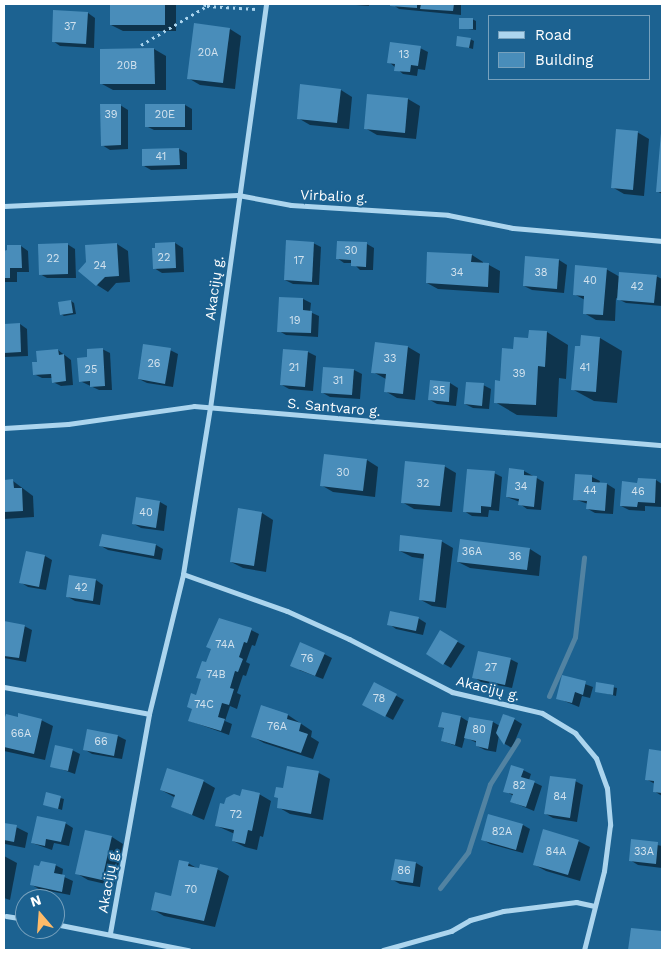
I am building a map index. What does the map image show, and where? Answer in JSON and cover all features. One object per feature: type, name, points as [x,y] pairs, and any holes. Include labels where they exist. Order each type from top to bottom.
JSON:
[{"type":"street","name":"Akacijų g.","points":[[110,934],[149,714],[184,574],[210,408],[265,7]]},
{"type":"street","name":"Virbalio g.","points":[[4,206],[238,195],[291,205],[448,215],[513,228],[662,241]]},
{"type":"street","name":"S. Santvaro g.","points":[[4,428],[68,424],[194,406],[662,445]]},
{"type":"street","name":"Akacijų g.","points":[[184,574],[287,612],[349,639],[452,692],[542,712],[575,733],[596,758],[607,788],[610,825],[604,871],[584,950]]},
{"type":"street","points":[[4,687],[149,714]]},
{"type":"street","points":[[383,950],[451,931],[470,920],[503,911],[576,902],[595,906]]},
{"type":"street","points":[[6,916],[15,917]]},
{"type":"street","points":[[65,926],[188,950]]},
{"type":"path","points":[[141,45],[205,5],[265,7]]},
{"type":"building","points":[[110,4],[165,4],[165,25],[110,25]]},
{"type":"building","points":[[390,4],[417,4],[417,8],[390,6]]},
{"type":"building","points":[[421,4],[454,4],[453,11],[420,9]]},
{"type":"building","points":[[53,10],[88,12],[86,44],[52,42]]},
{"type":"building","points":[[459,18],[473,18],[473,29],[459,29]]},
{"type":"building","points":[[194,23],[230,28],[223,83],[187,79]]},
{"type":"building","points":[[457,36],[471,38],[469,48],[456,46]]},
{"type":"building","points":[[390,42],[421,46],[418,66],[411,65],[410,72],[394,71],[395,64],[387,63]]},
{"type":"building","points":[[154,48],[155,84],[100,84],[100,49]]},
{"type":"building","points":[[300,84],[341,89],[337,123],[297,119]]},
{"type":"building","points":[[367,94],[408,98],[405,133],[364,129]]},
{"type":"building","points":[[100,104],[121,104],[121,145],[101,146]]},
{"type":"building","points":[[145,104],[185,104],[185,127],[145,127]]},
{"type":"building","points":[[616,129],[638,131],[633,190],[611,188]]},
{"type":"building","points":[[661,133],[662,192],[656,192]]},
{"type":"building","points":[[179,148],[180,165],[142,166],[142,149]]},
{"type":"building","points":[[286,240],[314,242],[312,282],[284,280]]},
{"type":"building","points":[[337,241],[367,242],[366,267],[351,266],[351,260],[336,259]]},
{"type":"building","points":[[175,242],[176,268],[153,269],[152,248],[155,248],[155,243]]},
{"type":"building","points":[[68,243],[68,274],[39,275],[38,244]]},
{"type":"building","points":[[117,243],[119,276],[105,277],[96,286],[78,271],[86,262],[85,245]]},
{"type":"building","points":[[7,245],[21,245],[22,268],[10,268],[10,278],[4,278],[4,251],[7,250]]},
{"type":"building","points":[[427,252],[472,254],[471,262],[489,263],[488,287],[426,283]]},
{"type":"building","points":[[525,256],[559,259],[557,289],[523,286]]},
{"type":"building","points":[[575,265],[607,268],[603,315],[583,314],[584,296],[573,295]]},
{"type":"building","points":[[619,272],[657,275],[654,303],[617,300]]},
{"type":"building","points":[[279,297],[303,298],[303,310],[312,311],[311,333],[277,332]]},
{"type":"building","points":[[71,300],[73,313],[60,315],[58,302]]},
{"type":"building","points":[[20,323],[21,352],[4,353],[4,324]]},
{"type":"building","points":[[529,330],[547,331],[545,367],[538,366],[536,405],[494,403],[495,380],[500,381],[502,348],[513,349],[514,337],[528,338]]},
{"type":"building","points":[[581,335],[600,337],[596,392],[571,390],[575,346],[580,346]]},
{"type":"building","points":[[375,342],[408,346],[403,394],[384,392],[386,374],[371,373]]},
{"type":"building","points":[[143,344],[171,348],[165,384],[138,379]]},
{"type":"building","points":[[103,348],[105,386],[90,387],[90,381],[79,382],[77,358],[87,357],[87,349]]},
{"type":"building","points":[[58,349],[59,355],[64,354],[66,381],[52,383],[51,374],[33,375],[32,362],[37,362],[36,351]]},
{"type":"building","points":[[283,349],[308,351],[305,387],[280,385]]},
{"type":"building","points":[[323,367],[354,369],[352,395],[321,393]]},
{"type":"building","points":[[430,380],[450,382],[449,402],[428,400]]},
{"type":"building","points":[[466,382],[484,383],[482,406],[464,404]]},
{"type":"building","points":[[324,454],[367,459],[363,491],[320,486]]},
{"type":"building","points":[[405,461],[445,465],[440,506],[401,503]]},
{"type":"building","points":[[509,468],[524,470],[524,475],[537,476],[534,507],[518,505],[519,499],[506,497]]},
{"type":"building","points":[[467,469],[495,471],[491,507],[481,506],[481,513],[463,512]]},
{"type":"building","points":[[575,474],[592,475],[592,482],[607,483],[605,511],[586,509],[587,501],[573,500]]},
{"type":"building","points":[[638,478],[656,479],[655,503],[638,502],[637,507],[620,506],[622,481],[637,483]]},
{"type":"building","points":[[13,479],[14,488],[22,488],[23,511],[4,512],[4,480]]},
{"type":"building","points":[[136,497],[160,501],[156,528],[132,524]]},
{"type":"building","points":[[238,508],[262,512],[254,566],[230,562]]},
{"type":"building","points":[[102,534],[156,544],[154,556],[99,546]]},
{"type":"building","points":[[400,535],[442,540],[435,602],[419,600],[424,554],[399,551]]},
{"type":"building","points":[[460,539],[530,548],[527,570],[457,562]]},
{"type":"building","points":[[26,551],[45,555],[39,587],[19,583]]},
{"type":"building","points":[[69,575],[96,579],[93,601],[66,597]]},
{"type":"building","points":[[390,611],[419,617],[416,631],[387,625]]},
{"type":"building","points":[[219,618],[252,628],[247,643],[244,642],[239,657],[243,659],[238,672],[235,671],[230,688],[234,689],[229,705],[222,703],[218,717],[225,719],[221,731],[188,721],[192,709],[187,707],[191,693],[196,695],[201,679],[196,678],[202,661],[206,662],[211,649],[206,647]]},
{"type":"building","points":[[4,621],[25,625],[19,658],[4,656]]},
{"type":"building","points":[[440,630],[458,641],[443,665],[426,654]]},
{"type":"building","points":[[300,642],[325,653],[315,676],[290,666]]},
{"type":"building","points":[[478,651],[511,658],[505,685],[472,678]]},
{"type":"building","points":[[562,675],[586,681],[583,695],[575,692],[572,703],[556,699]]},
{"type":"building","points":[[374,682],[397,694],[385,717],[362,705]]},
{"type":"building","points":[[596,682],[614,685],[613,695],[595,692]]},
{"type":"building","points":[[261,705],[288,714],[287,719],[301,723],[299,731],[308,734],[301,753],[251,737]]},
{"type":"building","points":[[442,712],[461,716],[455,745],[441,741],[444,728],[438,727]]},
{"type":"building","points":[[18,713],[42,719],[34,754],[4,747],[4,720],[6,714],[18,717]]},
{"type":"building","points":[[503,714],[515,718],[504,745],[496,733]]},
{"type":"building","points":[[469,717],[493,721],[488,749],[476,746],[476,741],[464,738]]},
{"type":"building","points":[[87,729],[118,735],[114,756],[83,750]]},
{"type":"building","points":[[55,745],[73,749],[68,771],[50,767]]},
{"type":"building","points":[[649,749],[662,751],[662,793],[653,792],[654,781],[645,780]]},
{"type":"building","points":[[511,765],[524,769],[521,777],[535,781],[526,807],[510,802],[513,794],[503,792]]},
{"type":"building","points":[[287,766],[319,771],[311,814],[277,808],[278,798],[274,797],[276,787],[283,788]]},
{"type":"building","points":[[167,768],[204,780],[192,815],[171,807],[175,795],[160,790]]},
{"type":"building","points":[[550,776],[576,779],[570,818],[544,814]]},
{"type":"building","points":[[242,789],[260,793],[252,831],[248,830],[245,844],[232,841],[234,830],[215,826],[220,803],[224,804],[226,798],[234,794],[240,796]]},
{"type":"building","points":[[46,792],[61,796],[58,809],[43,805]]},
{"type":"building","points":[[488,814],[523,824],[516,850],[481,840]]},
{"type":"building","points":[[37,816],[66,822],[61,842],[46,839],[45,846],[31,843]]},
{"type":"building","points":[[4,823],[17,825],[14,842],[4,840]]},
{"type":"building","points":[[543,829],[579,840],[568,875],[533,865]]},
{"type":"building","points":[[85,830],[112,836],[102,880],[75,874]]},
{"type":"building","points":[[631,839],[658,842],[656,864],[629,861]]},
{"type":"building","points":[[395,859],[416,862],[413,883],[391,880]]},
{"type":"building","points":[[179,860],[189,862],[188,866],[199,868],[200,864],[218,868],[204,921],[151,910],[155,892],[171,896]]},
{"type":"building","points":[[41,861],[56,864],[54,873],[65,875],[63,889],[48,889],[30,885],[34,865],[39,866]]},
{"type":"building","points":[[631,928],[662,931],[662,950],[628,950]]},
{"type":"waterway","points":[[549,696],[575,637],[584,558]]},
{"type":"waterway","points":[[440,888],[468,852],[490,784],[518,740]]}]
